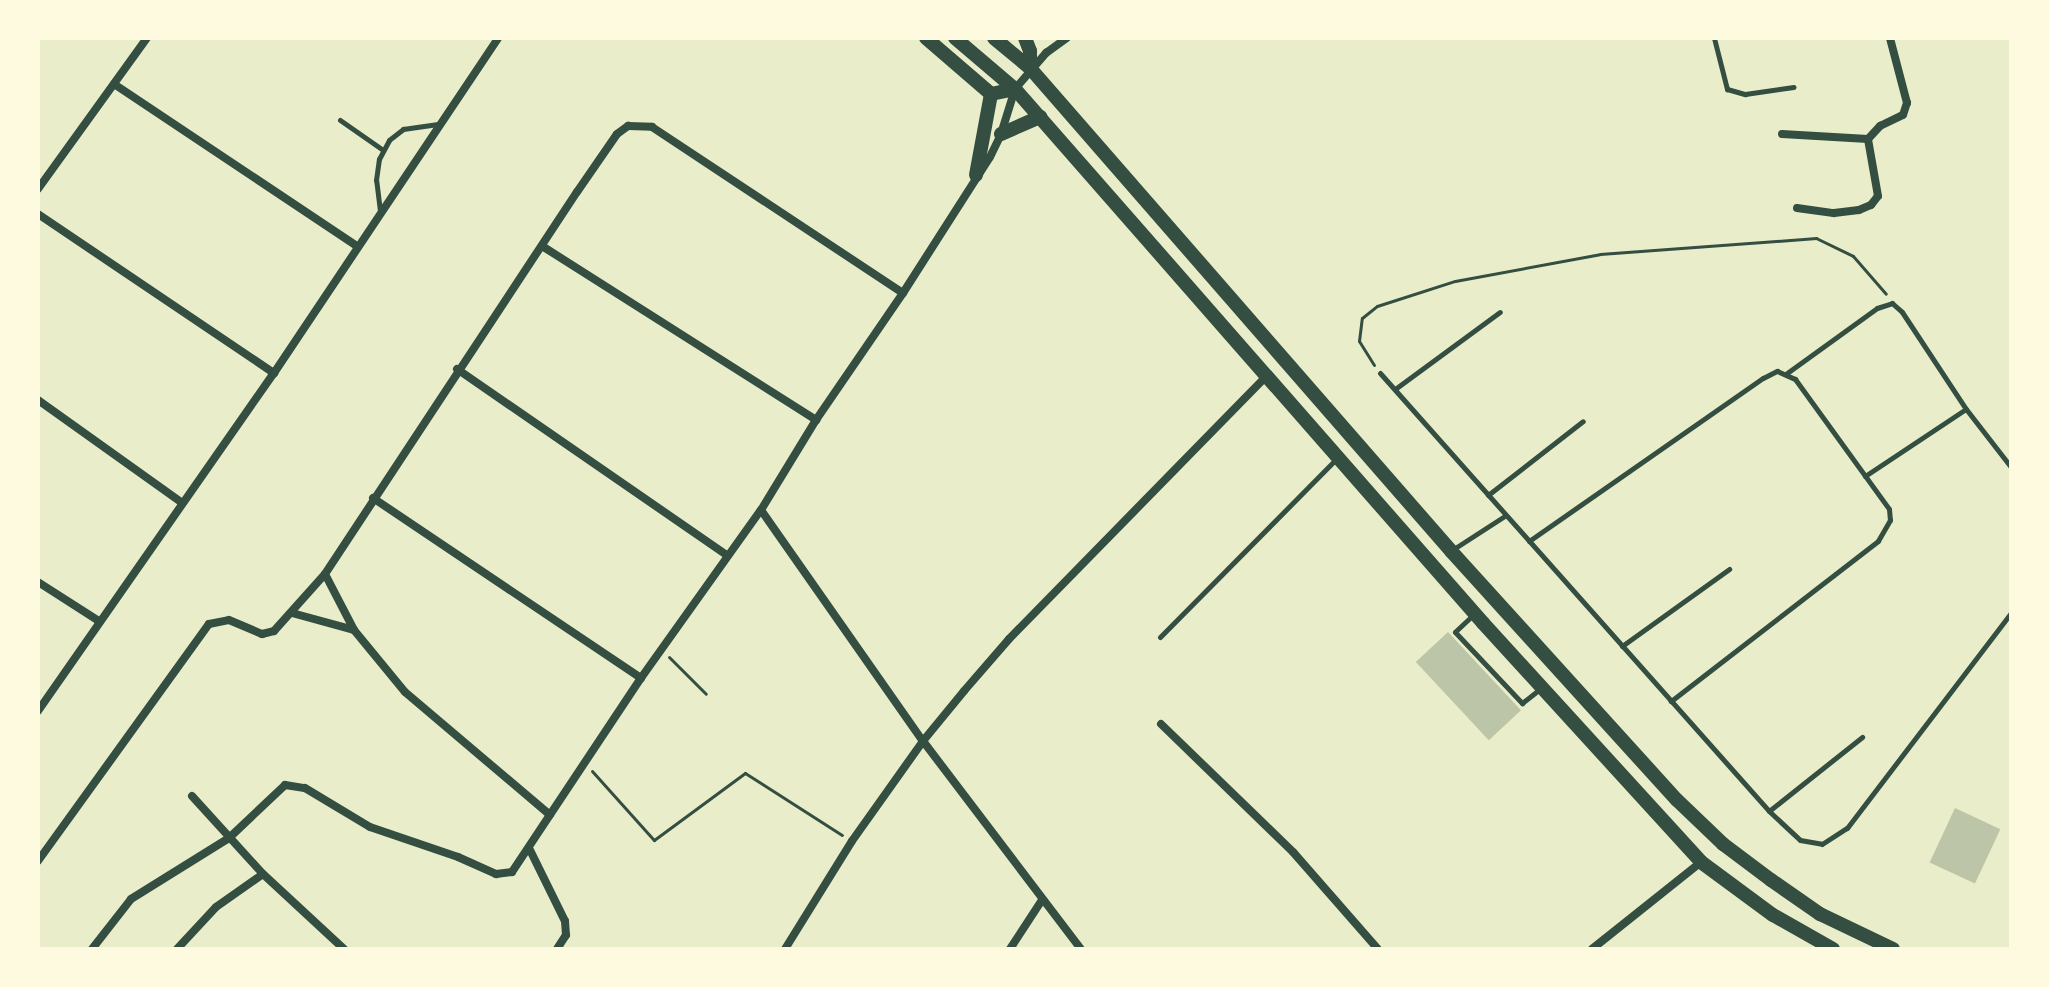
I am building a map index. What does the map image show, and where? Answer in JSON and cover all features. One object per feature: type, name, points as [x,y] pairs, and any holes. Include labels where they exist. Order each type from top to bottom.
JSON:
[{"type":"main road","points":[[926,38],[991,94]]},
{"type":"main road","points":[[955,38],[1015,89],[1474,613],[1701,862],[1773,915],[1833,949]]},
{"type":"main road","points":[[994,38],[1030,68],[1451,551],[1677,800],[1723,844],[1820,914],[1893,949]]},
{"type":"main road","points":[[1025,38],[1030,51],[1030,68]]},
{"type":"main road","points":[[991,94],[1015,89]]},
{"type":"main road","points":[[976,175],[991,94]]},
{"type":"main road","points":[[1001,134],[1040,117]]},
{"type":"street","points":[[38,189],[147,38]]},
{"type":"street","points":[[38,711],[181,502],[274,373],[498,38]]},
{"type":"street","points":[[92,949],[131,899],[229,838],[285,785],[295,784],[370,827],[458,857],[496,874],[512,872],[530,850],[641,678],[761,510],[816,420],[903,293],[1001,134],[1015,89],[1030,68],[1067,38]]},
{"type":"street","points":[[1868,139],[1880,126],[1903,115],[1907,103],[1890,38]]},
{"type":"street","points":[[114,84],[358,247]]},
{"type":"street","points":[[38,861],[209,624],[229,620],[262,634],[274,631],[325,574],[457,369],[617,134],[638,124],[652,127],[903,293]]},
{"type":"street","points":[[1782,134],[1868,139]]},
{"type":"street","points":[[1797,208],[1834,213],[1871,205],[1878,196],[1868,139]]},
{"type":"street","points":[[38,214],[274,373]]},
{"type":"street","points":[[542,246],[816,420]]},
{"type":"street","points":[[457,369],[727,555]]},
{"type":"street","points":[[785,949],[852,841],[923,741],[1009,639],[1266,377]]},
{"type":"street","points":[[38,400],[181,502]]},
{"type":"street","points":[[373,498],[641,678]]},
{"type":"street","points":[[761,510],[923,741],[1081,949]]},
{"type":"street","points":[[325,574],[354,630],[405,692],[550,815]]},
{"type":"street","points":[[38,582],[99,621]]},
{"type":"street","points":[[292,613],[354,630]]},
{"type":"street","points":[[1161,724],[1293,852],[1378,949]]},
{"type":"street","points":[[192,796],[263,874],[344,949]]},
{"type":"street","points":[[530,850],[565,921],[566,935],[557,949]]},
{"type":"street","points":[[1592,949],[1701,862]]},
{"type":"street","points":[[177,949],[216,907],[263,874]]},
{"type":"street","points":[[1010,949],[1042,900]]},
{"type":"lane","points":[[1714,38],[1727,89],[1745,94],[1793,87]]},
{"type":"lane","points":[[340,120],[383,150]]},
{"type":"lane","points":[[381,213],[376,180],[383,150],[403,129],[441,123]]},
{"type":"lane","points":[[1787,373],[1877,308],[1892,303],[1902,312],[1966,409],[2011,467]]},
{"type":"lane","points":[[1395,389],[1500,312]]},
{"type":"lane","points":[[1529,541],[1763,378],[1777,371],[1787,373],[1889,509],[1890,520],[1886,531],[1671,701]]},
{"type":"lane","points":[[1380,373],[1769,811],[1800,840],[1822,844],[1836,838],[2011,613]]},
{"type":"lane","points":[[1865,476],[1966,409]]},
{"type":"lane","points":[[1488,495],[1583,421]]},
{"type":"lane","points":[[1160,637],[1337,458]]},
{"type":"lane","points":[[1451,551],[1506,515]]},
{"type":"lane","points":[[1622,646],[1729,569]]},
{"type":"lane","points":[[1474,613],[1455,632],[1522,703],[1542,687]]},
{"type":"lane","points":[[1769,811],[1862,737]]},
{"type":"path","points":[[1380,373],[1363,352],[1359,341],[1362,318],[1377,306],[1455,281],[1600,254],[1816,238],[1853,256],[1892,303]]},
{"type":"path","points":[[661,650],[706,694]]},
{"type":"path","points":[[585,764],[654,840],[745,773],[852,841]]},
{"type":"building","points":[[1448,632],[1521,710],[1489,740],[1416,662]]},
{"type":"building","points":[[1955,808],[2000,829],[1975,884],[1930,862]]}]
